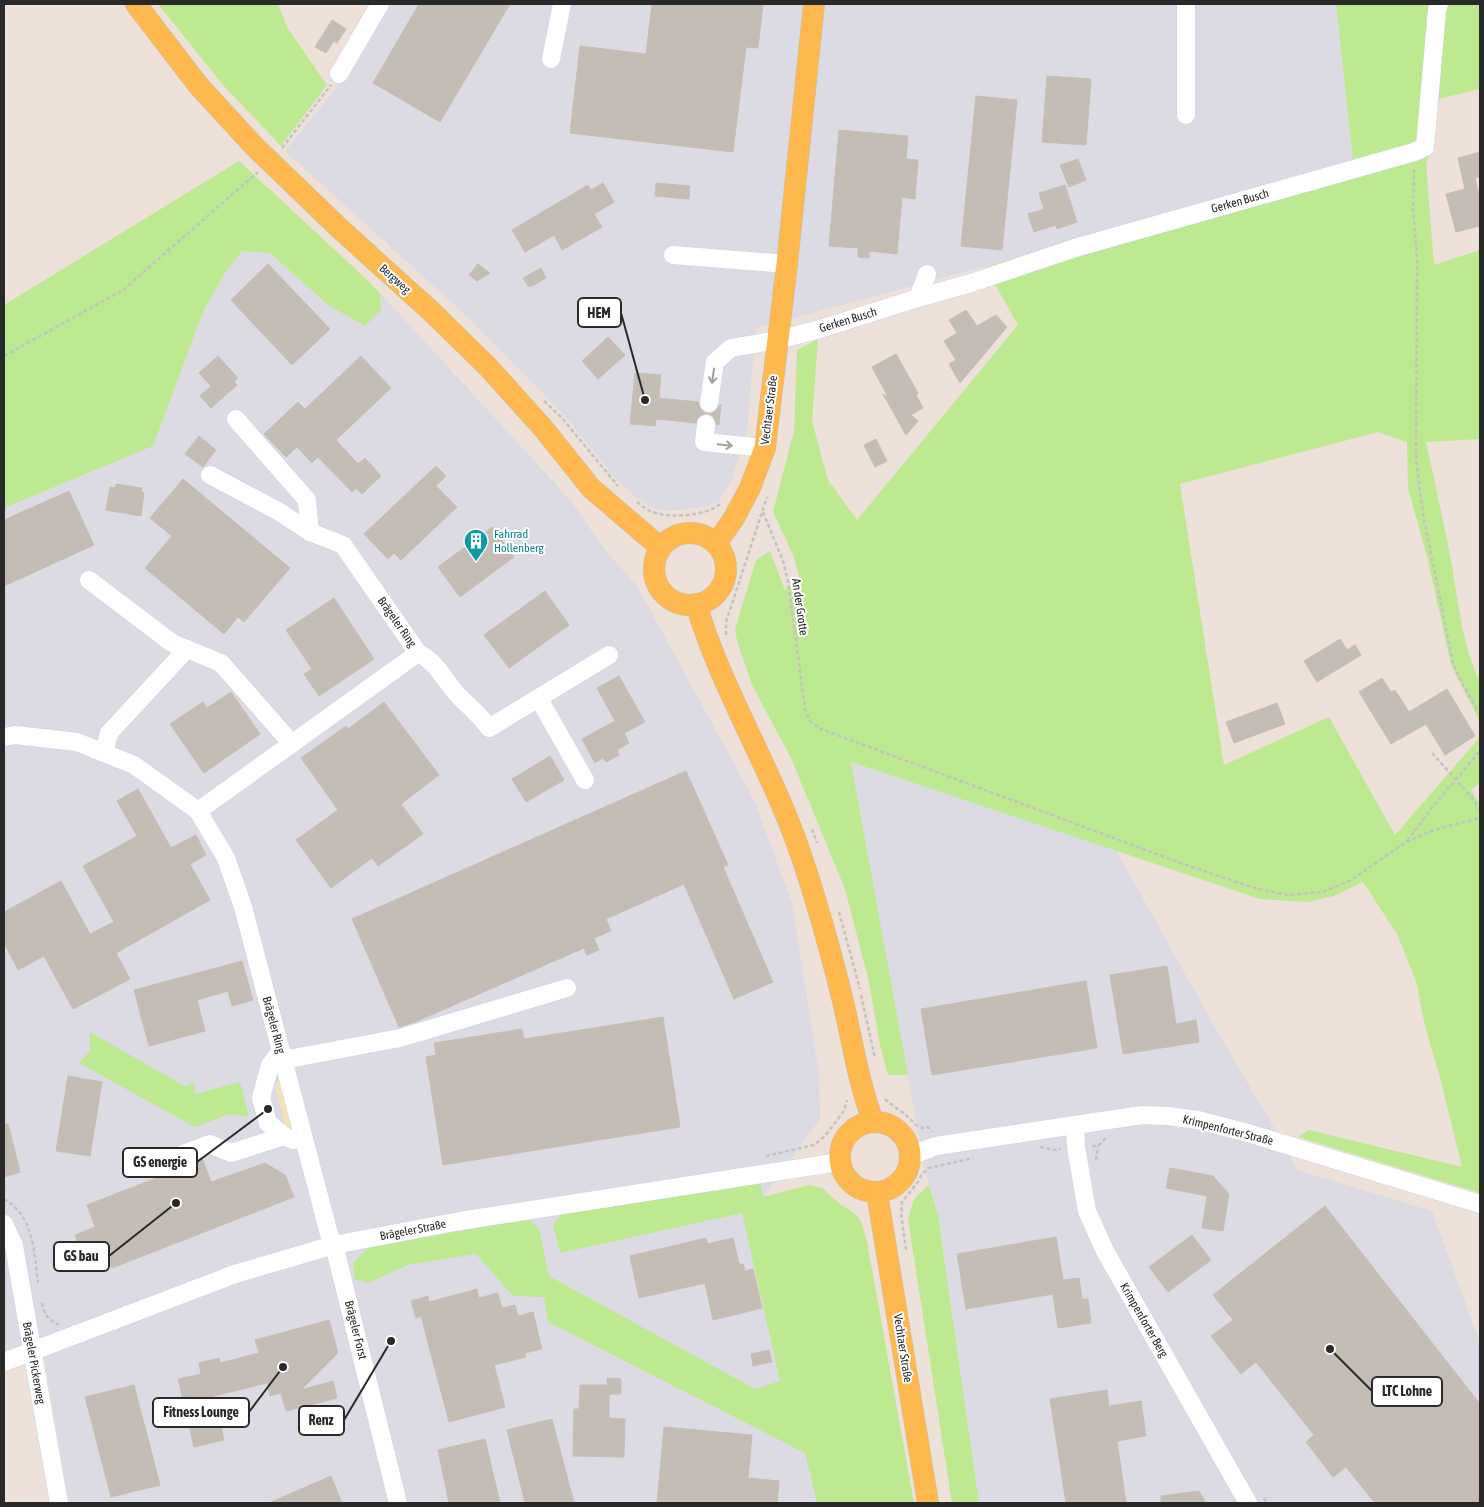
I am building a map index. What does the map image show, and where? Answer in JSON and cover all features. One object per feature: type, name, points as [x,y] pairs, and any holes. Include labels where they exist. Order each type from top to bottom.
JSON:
[{"type":"main road","name":"Bergweg","points":[[136,4],[198,85],[275,156],[338,227],[433,313],[481,360],[543,428],[591,488],[660,548]]},
{"type":"main road","name":"Vechtaer Straße","points":[[716,544],[734,518],[759,492],[787,264],[814,4]]},
{"type":"main road","points":[[688,533],[698,534],[716,544],[724,559],[725,575],[721,586],[715,594],[706,601],[696,604],[675,602],[666,596],[659,588],[655,578],[654,568],[660,548],[677,535],[688,533]]},
{"type":"main road","points":[[696,604],[704,631],[733,702],[776,792],[801,852],[820,912],[842,997],[863,1093],[873,1121]]},
{"type":"main road","points":[[873,1121],[898,1131],[907,1144],[910,1156],[907,1171],[900,1181],[887,1190],[878,1192],[865,1191],[854,1186],[849,1181],[839,1162],[841,1148],[848,1136],[857,1128],[873,1121]]},
{"type":"main road","name":"Vechtaer Straße","points":[[878,1192],[928,1503]]},
{"type":"street","points":[[339,74],[380,4]]},
{"type":"street","points":[[551,59],[562,4]]},
{"type":"street","points":[[1186,4],[1186,115]]},
{"type":"street","points":[[1414,152],[1425,147],[1439,4]]},
{"type":"street","name":"Gerken Busch","points":[[709,403],[715,362],[731,348],[778,340],[820,329],[971,283],[1074,248],[1414,152]]},
{"type":"street","points":[[673,254],[787,264]]},
{"type":"street","points":[[918,298],[927,274]]},
{"type":"street","points":[[236,419],[307,500],[310,532]]},
{"type":"street","points":[[706,424],[704,442],[765,448]]},
{"type":"street","name":"Brägeler Ring","points":[[198,811],[418,653],[343,545],[310,532],[278,511],[210,475]]},
{"type":"street","points":[[89,580],[172,643],[221,663],[292,744]]},
{"type":"street","points":[[104,753],[109,733],[187,649]]},
{"type":"street","points":[[418,653],[430,659],[456,693],[480,716],[489,728],[609,655]]},
{"type":"street","points":[[539,699],[585,780]]},
{"type":"street","name":"Brägeler Ring","points":[[4,737],[15,735],[77,742],[134,765],[198,811],[226,858],[243,907],[305,1145],[329,1234],[334,1245]]},
{"type":"street","points":[[305,1145],[281,1134],[268,1123],[261,1098],[270,1065],[282,1056],[400,1038],[568,988]]},
{"type":"street","name":"Krimpenforter Straße","points":[[910,1156],[936,1146],[1142,1115],[1168,1116],[1198,1120],[1248,1133],[1480,1204]]},
{"type":"street","name":"Krimpenforter Berg","points":[[1075,1125],[1076,1146],[1087,1211],[1105,1251],[1255,1499]]},
{"type":"street","points":[[146,1168],[210,1144],[232,1153],[281,1134]]},
{"type":"street","name":"Brägeler Straße","points":[[4,1362],[235,1274],[334,1245],[460,1221],[839,1162]]},
{"type":"street","name":"Brägeler Pickerweg","points":[[4,1224],[14,1246],[59,1503]]},
{"type":"street","name":"Brägeler Forst","points":[[334,1245],[398,1503]]},
{"type":"path","points":[[4,356],[123,290],[275,156],[339,74]]},
{"type":"path","points":[[1414,152],[1413,209],[1417,257],[1416,460],[1422,514],[1453,664],[1462,684],[1480,714]]},
{"type":"path","points":[[618,485],[624,492]]},
{"type":"path","points":[[729,642],[726,633],[726,622],[763,512],[759,492]]},
{"type":"path","name":"An der Grotte","points":[[759,492],[763,512],[784,561],[805,709],[810,721],[821,729],[1117,840],[1257,889],[1288,894],[1323,892],[1351,880],[1406,842]]},
{"type":"path","points":[[630,498],[651,512],[669,516],[706,512],[719,506]]},
{"type":"path","points":[[1406,842],[1480,751]]},
{"type":"path","points":[[1432,753],[1457,779],[1474,800],[1480,812]]},
{"type":"path","points":[[1406,842],[1434,830],[1480,818]]},
{"type":"path","points":[[811,827],[818,846]]},
{"type":"path","points":[[839,911],[850,949],[876,1062]]},
{"type":"path","points":[[884,1096],[887,1102],[905,1114],[916,1125],[922,1128],[928,1127],[931,1130],[936,1146]]},
{"type":"path","points":[[1096,1164],[1095,1156],[1098,1146],[1114,1133]]},
{"type":"path","points":[[1034,1146],[1055,1150],[1076,1146],[1098,1146]]},
{"type":"path","points":[[906,1252],[901,1213],[902,1202],[922,1174],[929,1168],[977,1157]]},
{"type":"path","points":[[4,1199],[25,1219],[33,1241],[38,1286]]},
{"type":"path","points":[[40,1296],[44,1312],[49,1320],[60,1325],[66,1324]]},
{"type":"path","points":[[1255,1499],[1267,1503]]},
{"type":"shaded area","points":[[388,4],[1336,4],[1354,160],[1098,236],[756,328],[747,431],[731,481],[719,501],[705,507],[668,511],[650,507],[633,495],[616,479],[564,415],[469,318],[285,151],[334,91]]},
{"type":"shaded area","points":[[242,251],[270,253],[328,305],[381,311],[380,293],[572,502],[601,545],[637,586],[755,802],[792,903],[819,1074],[820,1119],[763,1198],[835,1503],[69,1503],[45,1360],[14,1347],[4,1351],[4,508],[153,446],[203,312],[225,273]]},
{"type":"shaded area","points":[[851,762],[1116,850],[1297,1170],[1432,1211],[1480,1343],[1480,1503],[979,1503],[938,1215],[925,1170]]},
{"type":"green space","points":[[158,4],[278,4],[288,29],[327,85],[281,146],[223,85]]},
{"type":"green space","points":[[1336,4],[1480,4],[1480,89],[1438,99],[1431,151],[1426,163],[1434,265],[1480,250],[1480,439],[1426,442],[1452,565],[1465,641],[1474,669],[1480,680],[1480,722],[1451,665],[1428,560],[1408,488],[1407,442],[1378,432],[1180,484],[1224,765],[1329,717],[1395,835],[1480,737],[1480,783],[1471,790],[1480,804],[1480,1193],[1298,1137],[1309,1130],[1462,1167],[1425,1026],[1416,981],[1397,934],[1363,882],[1334,896],[1307,902],[1260,899],[851,762],[908,1075],[888,1075],[880,1045],[869,982],[845,889],[791,758],[752,685],[737,641],[735,629],[756,560],[770,551],[785,590],[801,582],[793,555],[773,512],[794,431],[797,350],[818,339],[812,421],[828,480],[857,520],[1018,325],[985,267],[1098,236],[1353,160]]},
{"type":"green space","points":[[239,161],[380,293],[381,310],[365,326],[328,305],[270,253],[242,251],[225,273],[203,312],[153,446],[4,508],[4,305]]},
{"type":"green space","points":[[90,1032],[186,1087],[194,1081],[195,1094],[240,1082],[249,1117],[229,1114],[195,1127],[79,1063],[90,1051]]},
{"type":"green space","points":[[760,1182],[763,1197],[810,1185],[822,1188],[841,1205],[853,1212],[861,1221],[867,1242],[914,1503],[817,1503],[805,1453],[548,1322],[544,1297],[513,1296],[476,1254],[408,1265],[368,1283],[354,1279],[353,1263],[369,1247],[529,1219],[539,1229],[549,1276],[755,1389],[780,1381],[742,1213],[560,1253],[553,1225],[562,1213]]},
{"type":"green space","points":[[929,1185],[938,1215],[979,1503],[952,1503],[908,1219],[914,1199]]},
{"type":"sand","points":[[278,1080],[282,1081],[292,1125],[290,1129],[287,1129],[285,1125],[275,1086]]},
{"type":"building","points":[[419,4],[510,4],[440,122],[373,83]]},
{"type":"building","points":[[652,4],[763,4],[758,48],[746,47],[733,152],[570,133],[580,46],[646,54]]},
{"type":"building","points":[[332,20],[346,29],[337,43],[334,41],[326,53],[315,47]]},
{"type":"building","points":[[1047,76],[1091,79],[1086,145],[1042,142]]},
{"type":"building","points":[[976,96],[1017,100],[1002,250],[961,246]]},
{"type":"building","points":[[839,130],[908,136],[906,159],[918,160],[915,199],[902,197],[897,254],[869,251],[869,258],[858,257],[858,248],[829,246]]},
{"type":"building","points":[[1480,152],[1480,177],[1475,178],[1480,199],[1480,226],[1456,232],[1446,194],[1465,189],[1458,158]]},
{"type":"building","points":[[1078,159],[1086,180],[1069,187],[1060,165]]},
{"type":"building","points":[[603,183],[614,202],[594,214],[602,227],[562,250],[554,235],[525,252],[512,230],[588,185],[591,190]]},
{"type":"building","points":[[656,183],[690,186],[689,199],[655,196]]},
{"type":"building","points":[[1065,185],[1077,222],[1057,229],[1056,225],[1034,232],[1028,214],[1044,209],[1039,193]]},
{"type":"building","points":[[268,264],[330,329],[292,365],[231,300]]},
{"type":"building","points":[[478,264],[490,273],[477,281],[469,275]]},
{"type":"building","points":[[541,268],[546,278],[532,286],[528,286],[523,278]]},
{"type":"building","points":[[966,310],[977,326],[996,315],[1007,327],[960,383],[949,364],[956,360],[944,341],[957,333],[949,320]]},
{"type":"building","points":[[608,337],[625,355],[598,379],[582,361]]},
{"type":"building","points":[[896,354],[918,393],[916,395],[923,408],[911,415],[918,421],[906,435],[883,394],[888,397],[872,367]]},
{"type":"building","points":[[218,356],[238,378],[234,382],[237,385],[211,408],[200,396],[211,386],[199,373]]},
{"type":"building","points":[[361,356],[391,388],[336,440],[358,464],[365,458],[381,476],[362,494],[356,488],[352,492],[318,457],[312,463],[297,447],[286,457],[264,434],[298,402],[305,409]]},
{"type":"building","points":[[635,373],[661,375],[659,398],[698,402],[702,411],[706,413],[698,417],[696,423],[656,419],[655,426],[630,424]]},
{"type":"building","points":[[721,404],[719,425],[717,425],[713,416],[709,414],[713,413]]},
{"type":"building","points":[[199,436],[216,450],[203,467],[185,454]]},
{"type":"building","points":[[876,439],[887,461],[875,467],[864,445]]},
{"type":"building","points":[[436,466],[446,476],[436,486],[457,507],[401,560],[394,553],[388,559],[364,534]]},
{"type":"building","points":[[183,479],[290,568],[244,622],[238,617],[224,634],[145,568],[172,536],[150,518]]},
{"type":"building","points":[[116,484],[142,488],[141,492],[144,493],[141,516],[106,510],[110,487],[115,488]]},
{"type":"building","points":[[69,491],[94,545],[4,586],[4,520]]},
{"type":"building","name":"Fahrrad Hollenberg","points":[[492,527],[514,557],[460,597],[438,567]]},
{"type":"building","points":[[545,591],[569,625],[509,668],[484,635]]},
{"type":"building","points":[[334,598],[374,659],[319,696],[304,674],[312,669],[286,630]]},
{"type":"building","points":[[1340,639],[1347,650],[1355,645],[1361,655],[1317,682],[1304,661]]},
{"type":"building","points":[[619,676],[645,722],[624,733],[629,743],[617,750],[619,755],[606,762],[603,758],[595,763],[582,739],[615,721],[597,688]]},
{"type":"building","points":[[1382,678],[1391,692],[1395,690],[1409,712],[1447,689],[1475,736],[1445,755],[1426,724],[1391,744],[1359,692]]},
{"type":"building","points":[[231,692],[260,734],[204,773],[170,724],[203,702],[207,708]]},
{"type":"building","points":[[384,702],[439,775],[401,804],[423,834],[378,866],[372,858],[331,888],[296,840],[338,810],[301,758],[346,726],[348,729]]},
{"type":"building","points":[[1277,703],[1285,724],[1234,743],[1226,722]]},
{"type":"building","points":[[550,756],[564,780],[526,802],[512,779]]},
{"type":"building","points":[[686,771],[728,865],[723,867],[773,982],[734,999],[684,884],[606,919],[611,931],[594,938],[599,950],[587,955],[584,948],[415,1022],[399,1027],[352,919]]},
{"type":"building","points":[[138,789],[171,848],[196,835],[206,855],[190,864],[210,900],[116,953],[130,979],[73,1009],[44,956],[18,970],[4,943],[4,912],[61,881],[90,934],[114,922],[83,866],[137,836],[117,801]]},
{"type":"building","points":[[242,961],[253,1000],[232,1006],[228,991],[197,1000],[205,1031],[149,1046],[134,990]]},
{"type":"building","points":[[1167,966],[1176,1024],[1196,1020],[1199,1042],[1123,1054],[1110,975]]},
{"type":"building","points":[[1086,981],[1097,1048],[932,1075],[921,1009]]},
{"type":"building","points":[[663,1017],[680,1127],[443,1165],[426,1057],[436,1055],[434,1043],[522,1029],[524,1039]]},
{"type":"building","points":[[68,1076],[102,1082],[90,1156],[56,1151]]},
{"type":"building","points":[[4,1124],[8,1124],[20,1172],[4,1177]]},
{"type":"building","points":[[203,1160],[211,1182],[265,1163],[285,1175],[294,1197],[112,1268],[104,1245],[82,1254],[75,1235],[95,1227],[87,1205]]},
{"type":"building","points":[[1170,1168],[1213,1176],[1229,1194],[1223,1231],[1202,1228],[1207,1196],[1166,1188]]},
{"type":"building","points":[[1325,1206],[1480,1404],[1480,1503],[1375,1503],[1346,1467],[1333,1477],[1306,1442],[1314,1435],[1256,1362],[1241,1374],[1211,1336],[1233,1320],[1213,1295]]},
{"type":"building","points":[[1192,1235],[1211,1260],[1168,1292],[1149,1267]]},
{"type":"building","points":[[1056,1237],[1063,1280],[1079,1278],[1082,1299],[1088,1299],[1091,1323],[1058,1328],[1053,1294],[966,1309],[957,1254]]},
{"type":"building","points":[[706,1238],[708,1244],[733,1238],[739,1264],[743,1264],[745,1271],[753,1269],[762,1308],[713,1320],[705,1283],[639,1298],[630,1256]]},
{"type":"building","points":[[477,1289],[479,1298],[498,1293],[502,1308],[515,1305],[518,1316],[533,1312],[542,1349],[525,1353],[526,1357],[494,1365],[505,1407],[449,1422],[421,1316],[416,1318],[411,1301],[428,1296],[429,1302]]},
{"type":"building","points":[[329,1320],[338,1353],[301,1390],[333,1381],[337,1398],[286,1411],[281,1393],[270,1396],[267,1383],[214,1396],[224,1440],[194,1447],[178,1379],[201,1374],[199,1363],[219,1358],[220,1363],[259,1353],[255,1340]]},
{"type":"building","points":[[769,1350],[772,1362],[753,1366],[751,1354]]},
{"type":"building","points":[[607,1378],[621,1379],[621,1394],[609,1394],[609,1418],[625,1419],[624,1457],[573,1456],[574,1409],[579,1409],[580,1385],[607,1385]]},
{"type":"building","points":[[134,1385],[160,1485],[111,1497],[85,1397]]},
{"type":"building","points":[[1107,1390],[1109,1406],[1141,1401],[1146,1436],[1117,1441],[1126,1503],[1066,1503],[1050,1399]]},
{"type":"building","points":[[552,1419],[574,1503],[525,1503],[507,1430]]},
{"type":"building","points":[[664,1427],[752,1435],[748,1478],[779,1481],[777,1503],[657,1503]]},
{"type":"building","points":[[485,1439],[500,1503],[449,1503],[438,1450]]},
{"type":"building","points":[[331,1476],[342,1503],[269,1503]]},
{"type":"building","points":[[1199,1491],[1206,1503],[1161,1503],[1161,1496]]},
{"type":"place","name":"HEM","points":[[645,400]]},
{"type":"place","name":"Fahrrad Hollenberg","points":[[476,562]]},
{"type":"place","name":"GS energie","points":[[268,1109]]},
{"type":"place","name":"GS bau","points":[[176,1203]]},
{"type":"place","name":"Renz","points":[[391,1341]]},
{"type":"place","name":"LTC Lohne","points":[[1330,1349]]},
{"type":"place","name":"Fitness Lounge","points":[[283,1367]]}]
